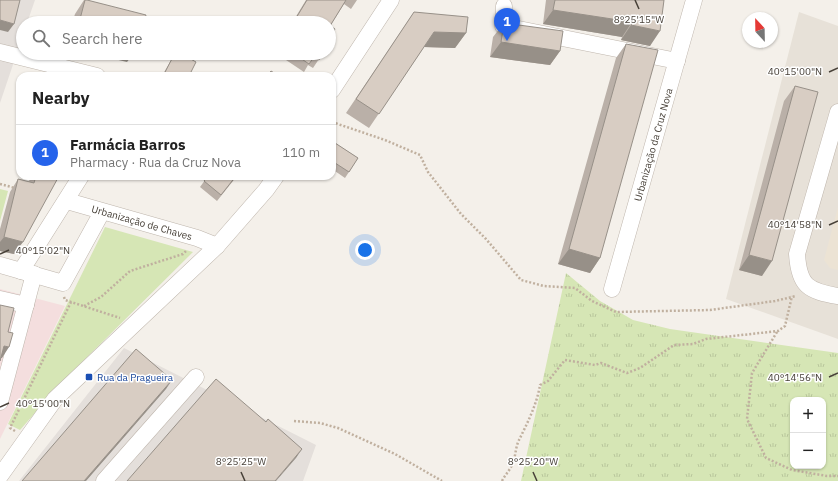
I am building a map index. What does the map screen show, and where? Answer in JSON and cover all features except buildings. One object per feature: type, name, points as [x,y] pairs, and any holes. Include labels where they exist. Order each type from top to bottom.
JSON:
[{"type":"street","points":[[336,84],[391,0]]},
{"type":"street","name":"Urbanização da Cruz Nova","points":[[612,289],[694,0]]},
{"type":"street","points":[[504,6],[503,26],[677,61]]},
{"type":"street","points":[[0,52],[16,56]]},
{"type":"street","points":[[32,60],[81,72]]},
{"type":"street","points":[[837,120],[797,254],[798,268],[802,279],[809,287],[818,293],[838,296]]},
{"type":"street","points":[[0,402],[26,305],[28,272],[79,180]]},
{"type":"street","points":[[0,476],[55,399],[217,246],[273,180]]},
{"type":"street","name":"Urbanização de Chaves","points":[[67,201],[197,238],[217,246]]},
{"type":"street","points":[[0,265],[63,283],[102,212]]},
{"type":"street","points":[[0,299],[26,305]]},
{"type":"street","points":[[104,481],[196,378]]},
{"type":"path","points":[[336,123],[385,140],[420,155],[428,172],[461,214],[486,239],[521,280],[544,286],[575,288],[592,301],[616,312],[710,310],[775,301],[818,293]]},
{"type":"path","points":[[0,184],[22,189]]},
{"type":"path","points":[[84,306],[101,297],[130,271],[183,254],[197,238]]},
{"type":"path","points":[[63,283],[65,300],[135,322]]},
{"type":"path","points":[[792,290],[792,297],[785,326],[778,331],[752,373],[747,419],[766,458],[792,470],[827,476],[838,476]]},
{"type":"path","points":[[26,440],[10,428],[71,302]]},
{"type":"path","points":[[502,481],[512,465],[519,440],[523,435],[524,427],[535,406],[540,385],[548,381],[565,360],[595,364],[601,363],[627,373],[640,368],[674,344],[694,344],[711,339],[778,331]]},
{"type":"path","points":[[294,421],[338,428],[395,454],[442,481]]},
{"type":"shaded area","points":[[0,0],[35,0],[29,16],[16,16],[16,56],[0,103]]},
{"type":"shaded area","points":[[799,12],[838,26],[838,339],[726,299]]},
{"type":"shaded area","points":[[838,207],[838,270],[830,268],[824,260]]},
{"type":"shaded area","points":[[0,289],[65,306],[0,439]]},
{"type":"shaded area","points":[[124,348],[316,445],[303,481],[19,481]]},
{"type":"green space","points":[[0,189],[8,191],[0,221]]},
{"type":"green space","points":[[105,227],[193,252],[63,381],[20,430],[8,424]]},
{"type":"green space","points":[[566,273],[600,301],[633,320],[670,329],[838,353],[838,481],[521,481]]},
{"type":"place","name":"Farmácia Barros","points":[[507,41]]},
{"type":"place","name":"Rua da Pragueira","points":[[89,377]]}]
